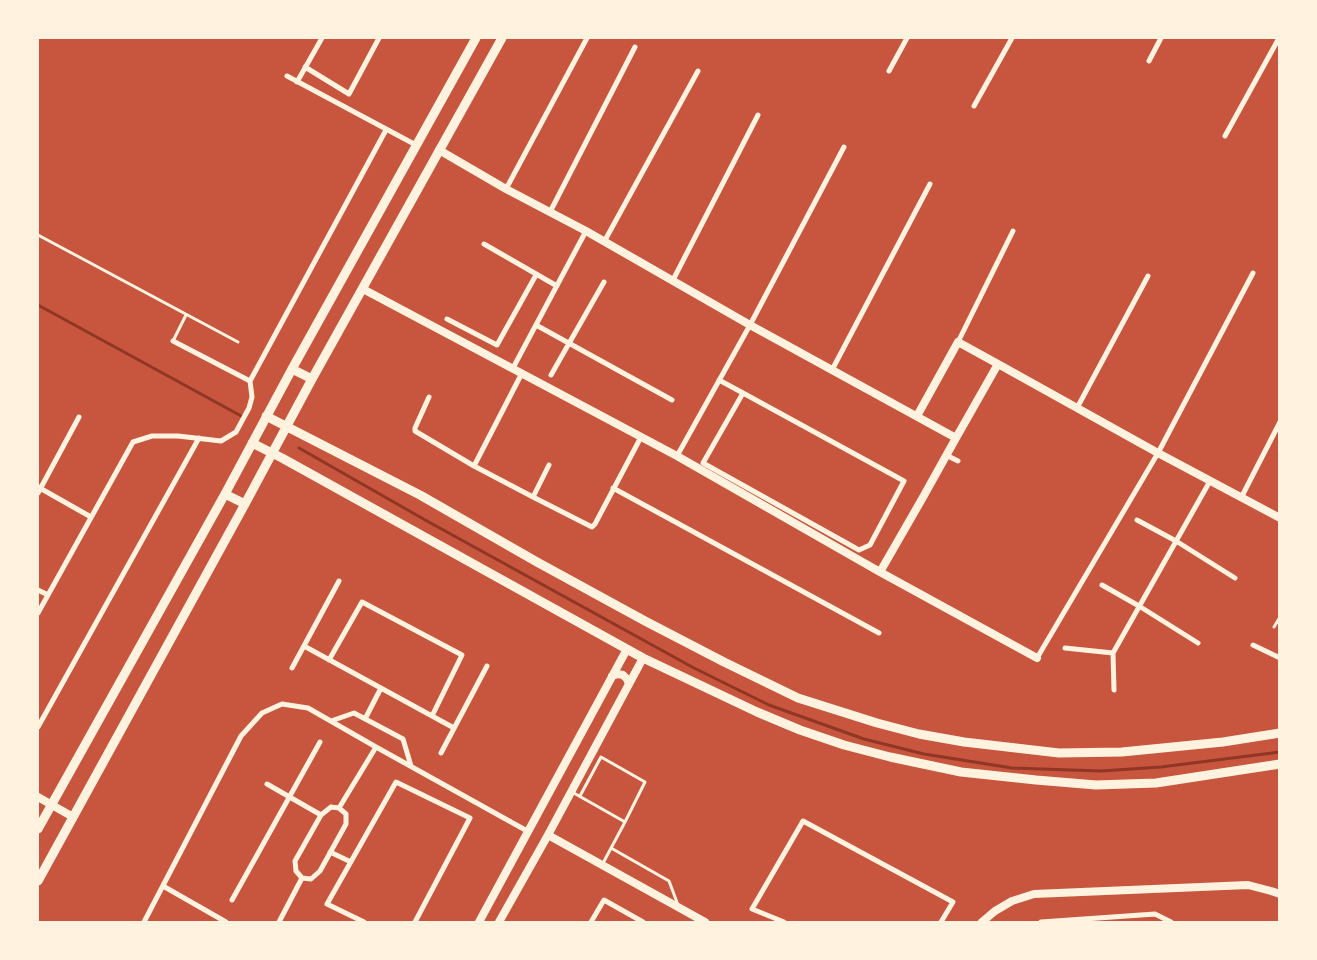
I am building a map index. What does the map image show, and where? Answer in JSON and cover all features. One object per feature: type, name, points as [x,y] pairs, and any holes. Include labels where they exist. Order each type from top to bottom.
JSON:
[{"type":"main road","points":[[38,829],[476,38]]},
{"type":"main road","points":[[38,881],[312,379],[502,38]]},
{"type":"main road","points":[[292,369],[312,379]]},
{"type":"main road","points":[[266,416],[420,496],[546,567],[715,657],[798,698],[877,723],[928,736],[964,742],[1059,753],[1122,752],[1280,734]]},
{"type":"main road","points":[[252,443],[643,658],[757,712],[800,730],[844,745],[961,772],[1096,785],[1156,783],[1280,764]]},
{"type":"main road","points":[[225,494],[245,504]]},
{"type":"street","points":[[296,82],[322,38]]},
{"type":"street","points":[[305,67],[348,94],[379,38]]},
{"type":"street","points":[[506,189],[587,38]]},
{"type":"street","points":[[889,71],[907,38]]},
{"type":"street","points":[[974,106],[1012,38]]},
{"type":"street","points":[[1149,61],[1161,38]]},
{"type":"street","points":[[1225,136],[1279,38]]},
{"type":"street","points":[[550,212],[635,47]]},
{"type":"street","points":[[604,242],[698,71]]},
{"type":"street","points":[[287,76],[416,145]]},
{"type":"street","points":[[673,280],[758,115]]},
{"type":"street","points":[[38,613],[133,442],[152,436],[178,436],[221,441],[236,432],[252,397],[250,381],[386,130]]},
{"type":"street","points":[[677,456],[750,325],[844,147]]},
{"type":"street","points":[[439,150],[750,325],[956,438]]},
{"type":"street","points":[[832,370],[930,184]]},
{"type":"street","points":[[513,368],[586,232]]},
{"type":"street","points":[[917,416],[958,342],[1013,232]]},
{"type":"street","points":[[484,244],[557,286]]},
{"type":"street","points":[[363,289],[677,456],[880,572],[1037,658],[1158,453],[1253,273]]},
{"type":"street","points":[[447,319],[497,345],[536,274]]},
{"type":"street","points":[[1077,408],[1148,276]]},
{"type":"street","points":[[551,375],[604,282]]},
{"type":"street","points":[[536,325],[672,400]]},
{"type":"street","points":[[173,341],[250,381]]},
{"type":"street","points":[[958,342],[1280,518]]},
{"type":"street","points":[[880,572],[998,364]]},
{"type":"street","points":[[474,466],[522,373]]},
{"type":"street","points":[[719,380],[743,393],[904,481],[870,544],[859,550],[703,463],[743,393]]},
{"type":"street","points":[[429,398],[415,430],[474,466],[592,526],[595,524],[641,437]]},
{"type":"street","points":[[79,417],[38,489],[91,517]]},
{"type":"street","points":[[1241,498],[1280,422]]},
{"type":"street","points":[[38,727],[199,438]]},
{"type":"street","points":[[946,455],[958,461]]},
{"type":"street","points":[[534,497],[549,465]]},
{"type":"street","points":[[1114,690],[1112,653],[1210,481]]},
{"type":"street","points":[[613,488],[879,633]]},
{"type":"street","points":[[1138,520],[1235,578]]},
{"type":"street","points":[[292,668],[338,581]]},
{"type":"street","points":[[1102,585],[1198,643]]},
{"type":"street","points":[[38,590],[48,595]]},
{"type":"street","points":[[329,660],[362,602],[462,655],[432,716]]},
{"type":"street","points":[[1253,645],[1280,658]]},
{"type":"street","points":[[304,646],[454,728]]},
{"type":"street","points":[[1065,648],[1112,653]]},
{"type":"street","points":[[479,922],[627,649]]},
{"type":"street","points":[[499,922],[548,836],[643,658]]},
{"type":"street","points":[[441,753],[487,666]]},
{"type":"street","points":[[612,676],[623,675],[629,684]]},
{"type":"street","points":[[365,719],[382,688]]},
{"type":"street","points":[[144,922],[241,736],[262,714],[282,704],[308,708],[529,832]]},
{"type":"street","points":[[331,721],[354,713],[403,738],[411,766]]},
{"type":"street","points":[[232,900],[320,742]]},
{"type":"street","points":[[339,808],[376,747]]},
{"type":"street","points":[[364,922],[327,904],[396,782],[470,818],[415,922]]},
{"type":"street","points":[[267,784],[321,814]]},
{"type":"street","points":[[38,797],[73,817]]},
{"type":"street","points":[[331,807],[339,808],[346,814],[346,824],[320,871],[311,879],[302,878],[296,871],[295,861],[321,814],[331,807]]},
{"type":"street","points":[[784,922],[752,909],[803,821],[953,902],[941,922]]},
{"type":"street","points":[[548,836],[705,922]]},
{"type":"street","points":[[330,852],[350,862]]},
{"type":"street","points":[[279,922],[302,878]]},
{"type":"street","points":[[982,922],[994,911],[1012,901],[1034,894],[1248,885],[1280,894]]},
{"type":"street","points":[[163,886],[226,922]]},
{"type":"street","points":[[590,922],[604,900],[643,922]]},
{"type":"street","points":[[1041,922],[1155,914],[1171,922]]},
{"type":"lane","points":[[38,235],[238,342]]},
{"type":"lane","points":[[173,341],[186,315]]},
{"type":"lane","points":[[1274,627],[1280,617]]},
{"type":"lane","points":[[580,796],[601,758],[645,782],[602,865]]},
{"type":"lane","points":[[571,792],[625,822]]},
{"type":"lane","points":[[611,848],[669,881],[679,908]]},
{"type":"waterway","points":[[38,305],[243,417]]},
{"type":"waterway","points":[[299,448],[694,668],[769,705],[864,739],[924,754],[1012,768],[1101,771],[1161,767],[1280,752]]}]
